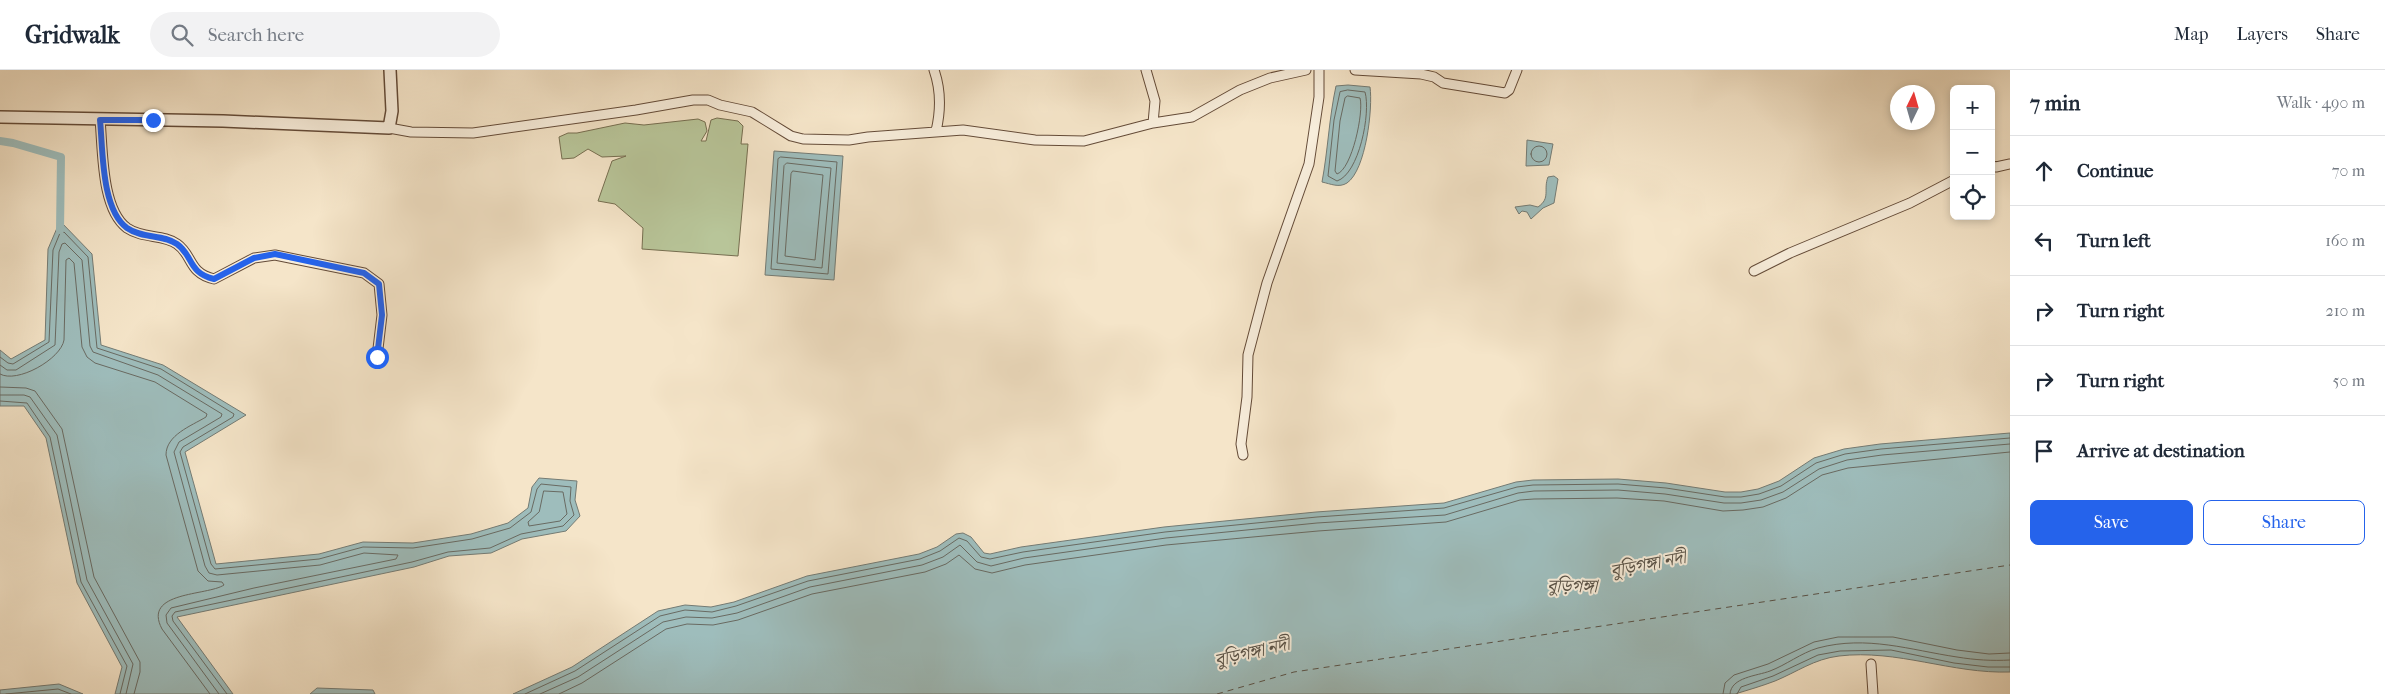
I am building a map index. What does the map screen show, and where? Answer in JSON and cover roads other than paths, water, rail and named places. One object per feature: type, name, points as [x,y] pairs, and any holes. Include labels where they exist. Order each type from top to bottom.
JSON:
[{"type":"street","points":[[389,128],[392,111],[390,70]]},
{"type":"street","points":[[934,70],[938,82],[940,103],[936,131]]},
{"type":"street","points":[[1146,70],[1155,101],[1153,123]]},
{"type":"street","points":[[0,117],[223,121],[389,128],[412,132],[473,134],[652,108],[694,100],[708,100],[720,105],[752,112],[791,136],[803,139],[849,140],[936,131],[979,132],[1035,140],[1084,141],[1153,123],[1192,117],[1240,90],[1270,78],[1306,70]]},
{"type":"street","points":[[1243,455],[1241,444],[1246,406],[1248,356],[1278,250],[1309,164],[1320,96],[1319,70]]},
{"type":"street","points":[[1355,70],[1421,74],[1434,77],[1443,83],[1501,93],[1510,90],[1517,70]]},
{"type":"street","points":[[100,120],[108,196],[118,216],[127,228],[146,236],[170,239],[183,248],[192,266],[214,279],[254,258],[275,254],[364,273],[379,284],[382,315],[377,357]]},
{"type":"street","points":[[1995,167],[2010,164]]},
{"type":"street","points":[[1754,271],[1790,253],[1910,203],[1950,182]]},
{"type":"street","points":[[1871,664],[1874,694]]},
{"type":"water","points":[[1336,86],[1370,87],[1369,123],[1367,138],[1354,176],[1347,183],[1335,185],[1322,182]]},
{"type":"water","points":[[1527,140],[1553,144],[1549,165],[1526,166]]},
{"type":"water","points":[[774,151],[843,156],[834,280],[765,275]]},
{"type":"water","points":[[1554,176],[1558,179],[1554,203],[1543,208],[1531,219],[1527,212],[1522,211],[1519,214],[1515,207],[1530,205],[1538,207],[1542,204],[1546,197],[1548,177]]},
{"type":"water","points":[[60,221],[92,254],[101,345],[163,365],[246,415],[185,452],[216,564],[319,554],[363,542],[413,543],[471,534],[508,523],[528,508],[532,487],[539,478],[577,481],[575,500],[580,516],[566,531],[522,539],[491,553],[449,556],[414,567],[177,617],[233,694],[115,694],[122,667],[77,583],[46,438],[24,406],[0,406],[0,350],[11,359],[45,340],[48,249]]},
{"type":"water","name":"বুড়িগঙ্গা","points":[[2010,433],[2010,672],[1988,672],[1882,656],[1861,655],[1839,656],[1822,660],[1775,681],[1735,694],[513,694],[572,667],[658,611],[685,605],[711,607],[734,602],[807,576],[919,554],[937,547],[956,534],[963,533],[971,537],[984,553],[990,554],[1021,547],[1164,527],[1316,512],[1444,503],[1516,482],[1533,480],[1618,479],[1666,483],[1725,492],[1741,492],[1758,489],[1779,481],[1814,458],[1844,449],[1880,444]]},
{"type":"water","points":[[59,684],[83,694],[0,694],[0,690]]},
{"type":"water","points":[[317,688],[373,690],[375,694],[310,694]]},
{"type":"waterway","points":[[0,141],[61,157],[60,230]]},
{"type":"water label","name":"বুড়িগঙ্গা নদী","points":[[1648,564]]},
{"type":"water label","name":"বুড়িগঙ্গা নদী","points":[[1252,652]]}]
